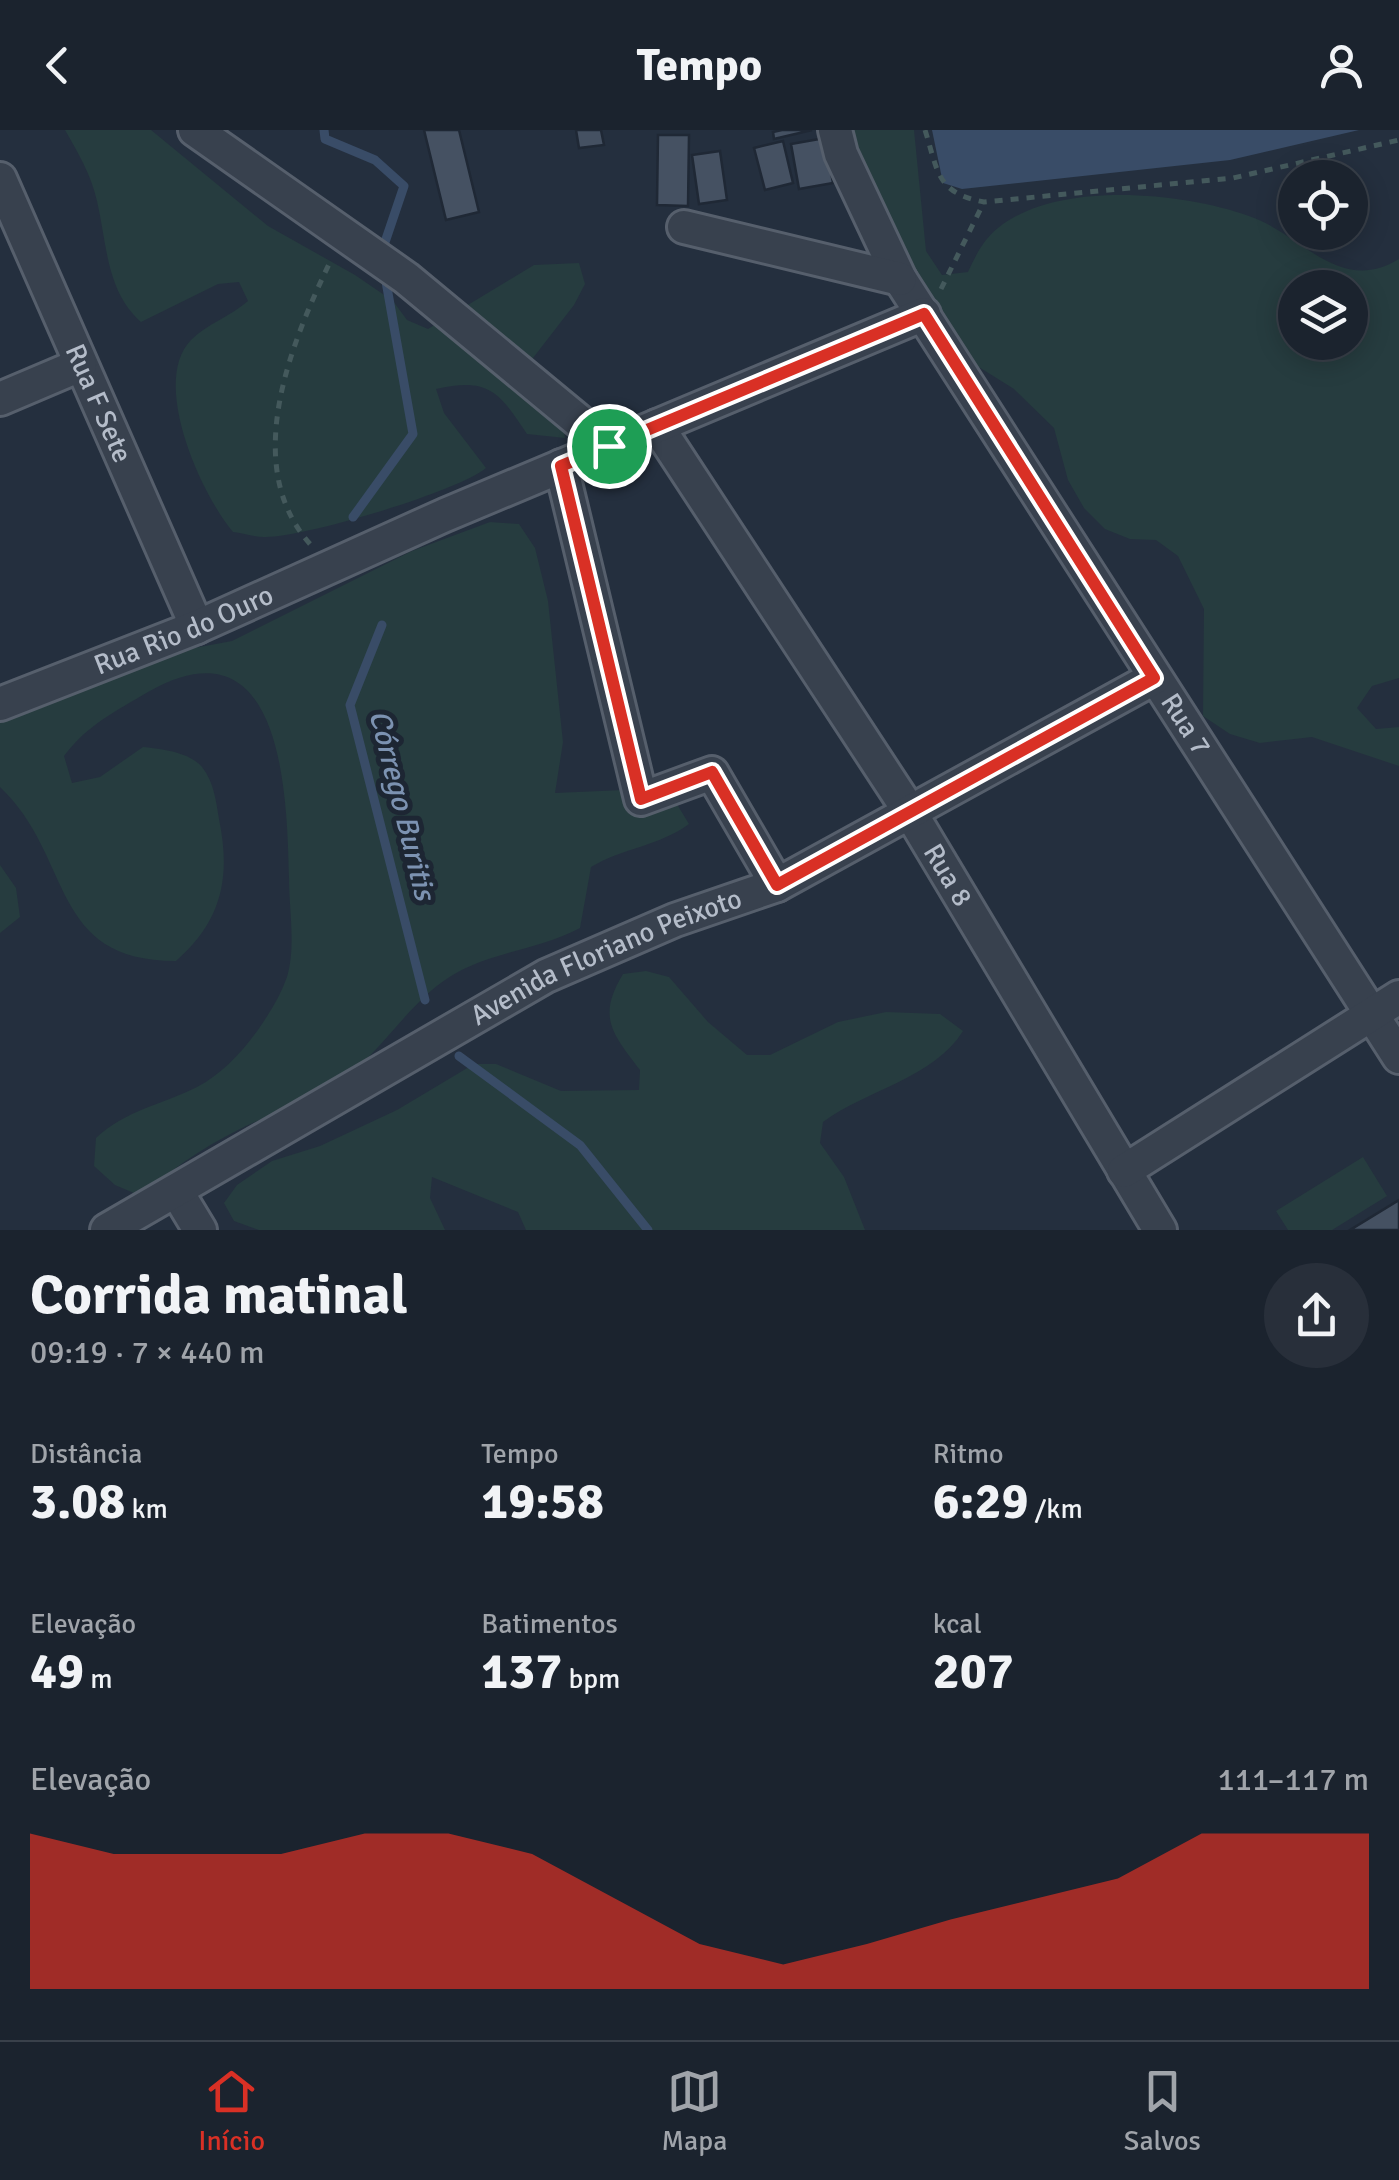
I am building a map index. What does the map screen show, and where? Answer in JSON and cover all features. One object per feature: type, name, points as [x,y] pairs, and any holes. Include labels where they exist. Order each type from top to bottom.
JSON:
[{"type":"street","points":[[194,130],[406,278],[609,446]]},
{"type":"street","name":"Rua 7","points":[[836,130],[841,154],[900,278],[1399,1057]]},
{"type":"street","name":"Rua F Sete","points":[[0,178],[198,626]]},
{"type":"street","points":[[684,227],[900,278]]},
{"type":"street","name":"Rua Rio do Ouro","points":[[0,704],[198,626],[561,466],[924,314]]},
{"type":"street","points":[[0,399],[80,365]]},
{"type":"street","name":"Rua 8","points":[[656,426],[910,812],[1160,1230]]},
{"type":"street","points":[[561,466],[641,799],[712,772],[777,885]]},
{"type":"street","name":"Avenida Floriano Peixoto","points":[[107,1230],[546,976],[674,920],[777,885],[1154,678]]},
{"type":"street","points":[[1124,1172],[1399,997]]},
{"type":"street","points":[[177,1192],[200,1230]]},
{"type":"path","points":[[924,130],[942,183],[958,197],[984,202],[1233,178],[1399,140]]},
{"type":"path","points":[[924,314],[984,202]]},
{"type":"path","points":[[330,567],[294,526],[272,464],[282,395],[304,314],[347,237]]},
{"type":"green space","points":[[65,130],[151,130],[268,226],[355,275],[393,301],[407,320],[428,329],[534,265],[579,263],[585,284],[574,305],[533,358],[560,417],[565,438],[527,434],[500,398],[481,387],[436,389],[444,413],[486,468],[413,501],[343,522],[283,535],[260,537],[233,532],[195,466],[178,409],[176,382],[180,359],[191,340],[248,301],[239,282],[218,284],[141,322],[129,310],[114,281],[94,191]]},
{"type":"green space","points":[[833,130],[914,130],[926,251],[942,275],[968,272],[988,238],[1023,213],[1053,203],[1120,195],[1190,201],[1249,216],[1278,230],[1278,250],[1309,250],[1339,266],[1377,268],[1399,259],[1399,678],[1372,686],[1357,708],[1376,729],[1399,727],[1399,766],[1312,737],[1260,743],[1230,734],[1203,716],[1204,609],[1178,556],[1156,540],[1130,539],[1105,529],[1084,508],[1068,480],[1054,428],[1014,389],[966,359]]},
{"type":"green space","points":[[490,522],[519,524],[535,548],[548,601],[563,742],[555,793],[647,789],[675,801],[689,824],[591,867],[580,928],[488,959],[440,983],[366,1059],[333,1086],[211,1145],[141,1196],[115,1185],[94,1166],[96,1138],[119,1121],[216,1075],[256,1033],[285,983],[290,965],[291,928],[288,842],[279,761],[268,724],[251,695],[226,677],[192,675],[148,692],[113,712],[64,756],[72,783],[100,777],[143,747],[167,750],[197,762],[212,785],[224,860],[213,914],[192,946],[176,961],[135,956],[105,944],[84,924],[24,815],[0,787],[0,716],[92,667],[232,641],[412,551]]},
{"type":"green space","points":[[0,865],[16,888],[20,917],[0,933]]},
{"type":"green space","points":[[646,971],[669,977],[708,1022],[747,1055],[770,1055],[838,1022],[886,1012],[940,1014],[963,1031],[935,1061],[823,1122],[820,1143],[844,1177],[865,1230],[526,1230],[518,1212],[432,1177],[430,1198],[445,1230],[259,1230],[234,1221],[224,1203],[237,1185],[272,1161],[320,1146],[397,1110],[474,1064],[496,1064],[561,1091],[639,1090],[640,1070],[615,1035],[610,1014],[623,974]]},
{"type":"green space","points":[[1363,1157],[1387,1196],[1332,1230],[1288,1230],[1276,1211]]},
{"type":"water","points":[[932,130],[1359,130],[1230,160],[962,189],[943,183]]},
{"type":"building","points":[[424,130],[459,130],[479,212],[446,220]]},
{"type":"building","points":[[576,130],[601,130],[604,145],[579,148]]},
{"type":"building","points":[[812,130],[774,139],[773,132]]},
{"type":"building","points":[[658,135],[689,135],[688,206],[657,205]]},
{"type":"building","points":[[825,138],[833,183],[799,189],[791,144]]},
{"type":"building","points":[[783,141],[793,183],[765,190],[754,148]]},
{"type":"building","points":[[720,151],[727,200],[699,204],[692,155]]},
{"type":"building","points":[[1399,1200],[1399,1230],[1350,1230]]},
{"type":"waterway","name":"Córrego Buritis","points":[[324,130],[325,139],[375,160],[404,186],[382,251]]},
{"type":"waterway","name":"Córrego Buritis","points":[[353,517],[413,434],[385,276]]},
{"type":"waterway","name":"Córrego Buritis","points":[[382,625],[350,705],[425,1000]]},
{"type":"waterway","name":"Córrego Buritis","points":[[459,1056],[580,1145],[648,1230]]},
{"type":"route","points":[[924,314],[1154,678],[777,885],[712,772],[641,799],[561,466],[609,446],[924,314]]}]
